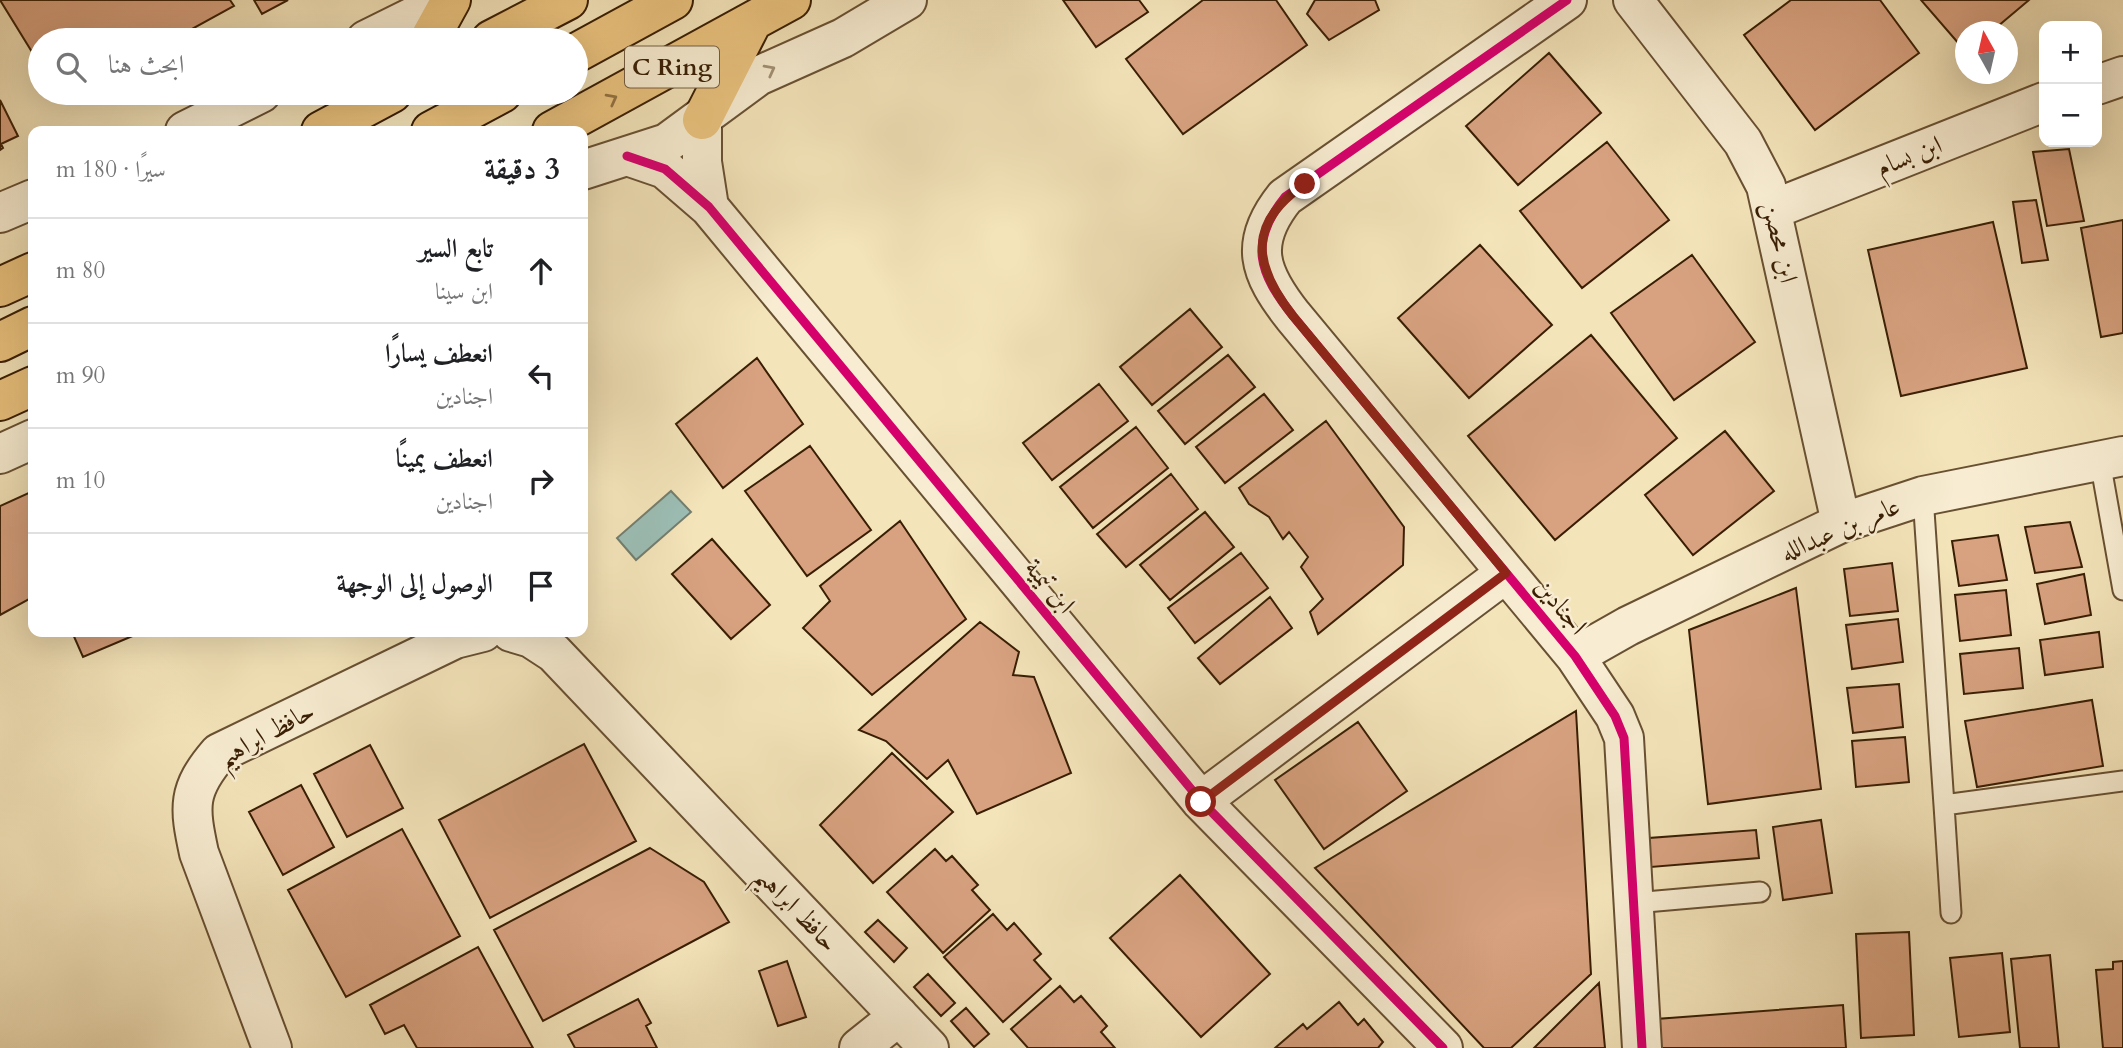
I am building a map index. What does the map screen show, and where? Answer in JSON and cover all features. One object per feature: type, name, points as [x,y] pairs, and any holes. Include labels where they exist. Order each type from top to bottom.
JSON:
[{"type":"highway","points":[[435,28],[449,0]]},
{"type":"highway","points":[[514,28],[568,0]]},
{"type":"highway","points":[[588,46],[673,0]]},
{"type":"highway","name":"C Ring","points":[[561,126],[791,0]]},
{"type":"highway","points":[[702,120],[751,24]]},
{"type":"highway","points":[[330,126],[370,105]]},
{"type":"highway","points":[[440,126],[480,105]]},
{"type":"highway","points":[[0,287],[28,274]]},
{"type":"highway","points":[[0,342],[28,328]]},
{"type":"highway","points":[[0,401],[28,388]]},
{"type":"street","points":[[391,28],[449,0]]},
{"type":"street","points":[[588,168],[667,143],[702,120],[758,76],[843,38],[907,0]]},
{"type":"street","name":"اجنادين","points":[[1567,0],[1285,197],[1270,215],[1261,237],[1262,261],[1279,299],[1575,656],[1615,716],[1624,738],[1642,1048]]},
{"type":"street","name":"ابن محصن","points":[[1633,0],[1743,142],[1766,186],[1842,523]]},
{"type":"street","points":[[2100,84],[2123,76]]},
{"type":"street","name":"ابن بسام","points":[[1773,209],[2039,104]]},
{"type":"street","points":[[195,126],[237,105]]},
{"type":"street","points":[[702,120],[702,162],[709,207]]},
{"type":"street","name":"ابن تيمية","points":[[627,156],[665,169],[709,207],[1201,802],[1443,1048]]},
{"type":"street","points":[[0,213],[28,201]]},
{"type":"street","points":[[0,454],[28,441]]},
{"type":"street","name":"عامر بن عبدالله","points":[[1575,656],[1628,626],[1842,523],[1923,496],[2112,459]]},
{"type":"street","points":[[1201,802],[1506,573]]},
{"type":"street","name":"حافظ ابراهيم","points":[[272,1048],[199,853],[192,820],[192,796],[200,776],[219,753],[463,637]]},
{"type":"street","name":"حافظ ابراهيم","points":[[528,637],[554,653],[929,1048]]},
{"type":"street","points":[[859,1048],[899,1016]]},
{"type":"lane","points":[[2112,459],[2123,590]]},
{"type":"lane","points":[[1923,496],[1951,913]]},
{"type":"lane","points":[[1944,805],[2123,781]]},
{"type":"lane","points":[[1634,903],[1760,892]]},
{"type":"water","points":[[671,491],[691,512],[636,560],[617,538]]},
{"type":"building","points":[[0,0],[230,0],[234,6],[194,28],[28,28],[28,46]]},
{"type":"building","points":[[254,0],[288,0],[262,14]]},
{"type":"building","points":[[1063,0],[1139,0],[1148,12],[1096,47]]},
{"type":"building","points":[[1203,0],[1276,0],[1307,45],[1183,134],[1126,59]]},
{"type":"building","points":[[1315,0],[1375,0],[1379,10],[1329,40],[1307,14]]},
{"type":"building","points":[[1791,0],[1880,0],[1919,53],[1815,130],[1744,35]]},
{"type":"building","points":[[1921,0],[2029,0],[2004,21],[1955,21],[1955,39]]},
{"type":"building","points":[[1549,53],[1601,113],[1518,185],[1466,126]]},
{"type":"building","points":[[0,100],[18,136],[1,144],[3,148],[0,150]]},
{"type":"building","points":[[1607,142],[1669,220],[1582,288],[1520,211]]},
{"type":"building","points":[[2069,149],[2084,221],[2047,226],[2033,152]]},
{"type":"building","points":[[2036,200],[2048,260],[2022,263],[2013,202]]},
{"type":"building","points":[[2123,220],[2123,333],[2101,337],[2081,228]]},
{"type":"building","points":[[1993,222],[2027,368],[1901,396],[1868,250]]},
{"type":"building","points":[[1480,245],[1552,325],[1469,398],[1398,318]]},
{"type":"building","points":[[1692,255],[1755,342],[1674,400],[1611,313]]},
{"type":"building","points":[[1190,309],[1222,347],[1152,405],[1120,367]]},
{"type":"building","points":[[1591,335],[1677,438],[1555,540],[1468,436]]},
{"type":"building","points":[[1228,355],[1255,387],[1185,444],[1158,411]]},
{"type":"building","points":[[757,358],[803,424],[723,488],[676,424]]},
{"type":"building","points":[[1099,384],[1128,421],[1052,480],[1023,443]]},
{"type":"building","points":[[1264,394],[1293,430],[1225,483],[1196,447]]},
{"type":"building","points":[[1326,421],[1404,527],[1403,565],[1318,634],[1310,612],[1323,599],[1301,567],[1308,557],[1289,532],[1283,539],[1269,517],[1249,504],[1239,488]]},
{"type":"building","points":[[1136,427],[1168,468],[1093,528],[1060,487]]},
{"type":"building","points":[[1725,431],[1774,491],[1693,555],[1645,495]]},
{"type":"building","points":[[810,446],[871,530],[807,576],[745,491]]},
{"type":"building","points":[[1171,474],[1198,509],[1126,567],[1097,534]]},
{"type":"building","points":[[28,493],[28,600],[0,615],[0,506]]},
{"type":"building","points":[[1205,512],[1234,547],[1170,600],[1140,565]]},
{"type":"building","points":[[900,521],[966,619],[872,695],[803,628],[830,601],[820,586]]},
{"type":"building","points":[[2070,522],[2082,567],[2035,573],[2025,527]]},
{"type":"building","points":[[1998,535],[2007,580],[1959,586],[1952,541]]},
{"type":"building","points":[[712,539],[770,605],[731,639],[672,574]]},
{"type":"building","points":[[1241,553],[1268,588],[1195,643],[1168,608]]},
{"type":"building","points":[[1892,563],[1898,611],[1850,616],[1844,569]]},
{"type":"building","points":[[2084,574],[2091,615],[2045,624],[2037,584]]},
{"type":"building","points":[[1796,588],[1821,789],[1708,804],[1689,630]]},
{"type":"building","points":[[2006,590],[2011,635],[1960,641],[1955,595]]},
{"type":"building","points":[[1270,597],[1292,628],[1220,684],[1198,658]]},
{"type":"building","points":[[1898,619],[1903,662],[1852,669],[1846,625]]},
{"type":"building","points":[[980,622],[1019,652],[1013,675],[1034,677],[1071,773],[977,814],[948,760],[927,779],[886,741],[859,730]]},
{"type":"building","points":[[2099,632],[2103,667],[2045,675],[2040,640]]},
{"type":"building","points":[[74,637],[130,637],[83,657]]},
{"type":"building","points":[[2019,648],[2023,688],[1964,694],[1960,654]]},
{"type":"building","points":[[1899,684],[1903,727],[1853,733],[1847,688]]},
{"type":"building","points":[[2092,700],[2103,766],[1977,787],[1965,721]]},
{"type":"building","points":[[1576,711],[1591,974],[1511,1048],[1484,1048],[1315,868]]},
{"type":"building","points":[[1358,722],[1407,791],[1324,849],[1275,780]]},
{"type":"building","points":[[1905,737],[1909,782],[1856,787],[1852,741]]},
{"type":"building","points":[[584,744],[636,841],[490,918],[439,820]]},
{"type":"building","points":[[370,745],[403,808],[347,837],[314,774]]},
{"type":"building","points":[[892,753],[953,812],[873,883],[820,825]]},
{"type":"building","points":[[301,785],[334,847],[283,875],[249,812]]},
{"type":"building","points":[[1821,820],[1832,893],[1783,900],[1773,827]]},
{"type":"building","points":[[402,829],[460,936],[346,997],[288,890]]},
{"type":"building","points":[[1756,830],[1759,858],[1651,867],[1649,838]]},
{"type":"building","points":[[650,848],[704,882],[729,922],[543,1021],[494,930]]},
{"type":"building","points":[[935,849],[946,861],[952,856],[978,885],[972,890],[990,910],[943,953],[887,892]]},
{"type":"building","points":[[1180,875],[1270,974],[1201,1037],[1110,938]]},
{"type":"building","points":[[993,914],[1007,930],[1014,923],[1041,954],[1034,960],[1051,979],[1003,1022],[944,957]]},
{"type":"building","points":[[878,920],[907,948],[894,962],[865,932]]},
{"type":"building","points":[[1909,932],[1914,1035],[1861,1038],[1856,934]]},
{"type":"building","points":[[478,947],[533,1048],[417,1048],[404,1025],[385,1034],[370,1005]]},
{"type":"building","points":[[2002,953],[2010,1032],[1959,1037],[1950,958]]},
{"type":"building","points":[[2050,955],[2059,1048],[2020,1048],[2011,959]]},
{"type":"building","points":[[787,961],[806,1017],[778,1026],[759,971]]},
{"type":"building","points":[[2123,961],[2123,1048],[2103,1048],[2096,970],[2113,969],[2113,962]]},
{"type":"building","points":[[928,974],[955,1003],[941,1016],[914,987]]},
{"type":"building","points":[[1599,983],[1605,1048],[1534,1048]]},
{"type":"building","points":[[1060,986],[1074,1002],[1081,996],[1107,1026],[1101,1032],[1115,1048],[1028,1048],[1011,1029]]},
{"type":"building","points":[[638,999],[651,1023],[646,1026],[657,1048],[575,1048],[568,1035]]},
{"type":"building","points":[[1339,1002],[1358,1025],[1364,1019],[1383,1042],[1378,1048],[1275,1048],[1303,1024],[1307,1029]]},
{"type":"building","points":[[1843,1005],[1846,1048],[1658,1048],[1656,1019]]},
{"type":"building","points":[[966,1008],[989,1034],[974,1047],[951,1021]]},
{"type":"cycle path","points":[[1567,0],[1285,197],[1266,229],[1262,258],[1272,286],[1293,316],[1575,656],[1615,716],[1624,738],[1642,1048]]},
{"type":"cycle path","points":[[627,156],[665,169],[709,207],[1201,801],[1443,1048]]},
{"type":"route","points":[[1201,802],[1506,573],[1279,299],[1269,281],[1262,261],[1261,237],[1270,215],[1285,197],[1305,184]]}]
